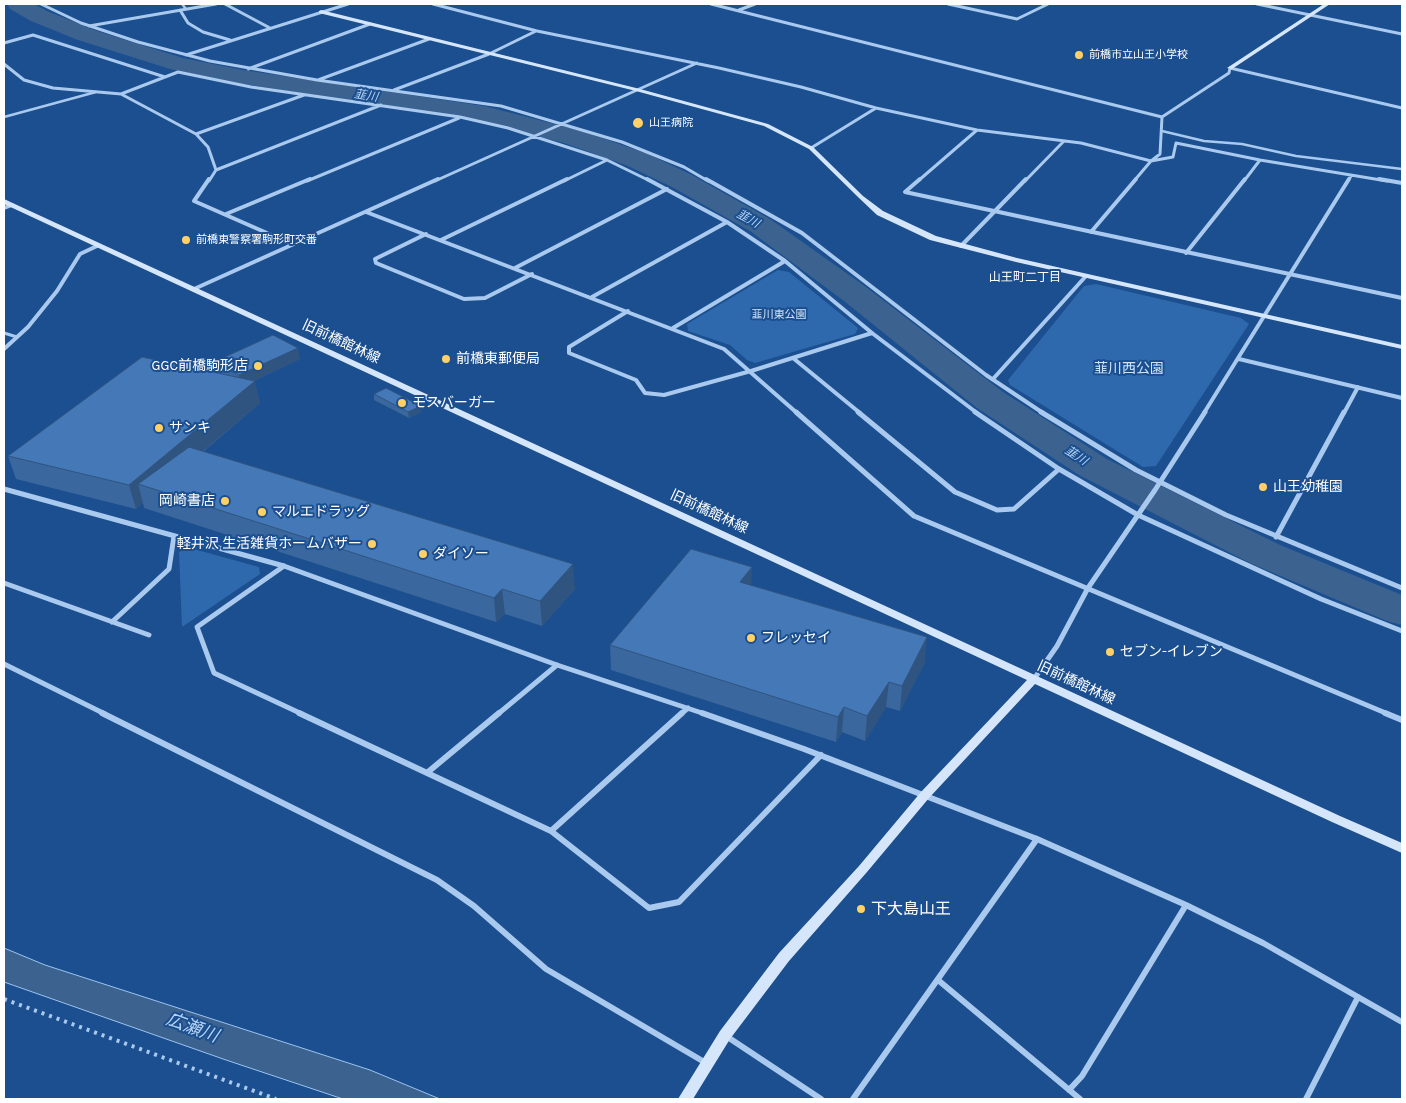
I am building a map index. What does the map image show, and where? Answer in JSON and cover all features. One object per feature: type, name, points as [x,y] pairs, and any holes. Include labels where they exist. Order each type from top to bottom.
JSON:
[{"type":"street","points":[[41,4],[88,26],[186,55],[248,69],[501,106],[622,142],[684,167],[802,233],[993,379],[1060,425],[1159,482],[1276,538],[1402,588]]},
{"type":"street","points":[[88,26],[216,4]]},
{"type":"street","points":[[225,4],[270,28]]},
{"type":"street","points":[[186,55],[348,4]]},
{"type":"street","points":[[433,4],[536,31],[801,86],[876,108],[977,130],[1064,141],[1151,161],[1173,157],[1176,143],[1260,160],[1402,183]]},
{"type":"street","points":[[711,4],[1162,117],[1229,73],[1230,68],[1328,4]]},
{"type":"street","points":[[739,10],[755,4]]},
{"type":"street","points":[[948,4],[1017,20],[1048,4]]},
{"type":"street","points":[[1257,4],[1402,34]]},
{"type":"street","points":[[180,10],[188,23],[203,32],[230,40]]},
{"type":"street","points":[[321,12],[638,90],[766,125],[811,148],[880,213],[917,231],[960,246],[1402,347]]},
{"type":"street","points":[[248,69],[370,24]]},
{"type":"street","points":[[393,90],[489,54],[536,31]]},
{"type":"street","points":[[4,43],[33,35],[165,77]]},
{"type":"street","points":[[317,80],[428,39]]},
{"type":"street","points":[[194,289],[565,124],[697,63]]},
{"type":"street","points":[[4,64],[24,80],[53,88],[121,94],[196,134],[208,147],[216,170]]},
{"type":"street","points":[[1230,68],[1402,108]]},
{"type":"street","points":[[121,94],[178,72],[251,87],[460,117],[537,136],[607,160],[667,189],[727,222],[785,262],[872,333],[979,415],[1058,469],[1138,515],[1321,599],[1402,631]]},
{"type":"street","points":[[196,134],[305,95]]},
{"type":"street","points":[[292,244],[194,201],[216,170],[382,105]]},
{"type":"street","points":[[811,148],[876,108]]},
{"type":"street","points":[[226,214],[460,117]]},
{"type":"street","points":[[1091,232],[1151,161],[1160,154],[1162,117]]},
{"type":"street","points":[[977,130],[905,192],[1402,298]]},
{"type":"street","points":[[960,246],[1064,141]]},
{"type":"street","points":[[441,240],[607,160]]},
{"type":"street","points":[[1186,253],[1260,160]]},
{"type":"street","points":[[685,1099],[725,1035],[784,957],[863,869],[925,795],[1034,679],[1057,646],[1088,588],[1144,507],[1239,359],[1351,176]]},
{"type":"street","points":[[515,268],[667,189]]},
{"type":"street","name":"旧前橋館林線","points":[[6,205],[194,289],[1402,848]]},
{"type":"street","points":[[366,212],[724,349],[914,516],[1402,720]]},
{"type":"street","points":[[592,297],[727,222]]},
{"type":"street","points":[[426,234],[375,259],[376,263],[464,299],[485,298],[532,274]]},
{"type":"street","points":[[4,349],[17,337],[57,291],[80,254],[97,246]]},
{"type":"street","points":[[673,328],[785,262]]},
{"type":"street","points":[[993,379],[1086,276]]},
{"type":"street","points":[[628,311],[569,346],[570,353],[636,380],[645,393],[664,395],[751,371],[872,333]]},
{"type":"street","points":[[793,358],[954,492],[972,500],[997,510],[1014,509],[1058,469]]},
{"type":"street","points":[[1239,359],[1402,398]]},
{"type":"street","points":[[1276,538],[1358,387]]},
{"type":"street","points":[[4,489],[284,566],[557,665],[688,708],[821,755],[1037,839],[1186,905],[1263,943],[1402,1022]]},
{"type":"street","points":[[112,622],[169,569],[174,536]]},
{"type":"street","points":[[284,566],[197,627],[214,674],[428,772],[551,831],[649,908],[679,902],[821,755]]},
{"type":"street","points":[[4,582],[149,636]]},
{"type":"street","points":[[4,664],[436,880],[474,906],[546,969],[706,1063]]},
{"type":"street","points":[[428,772],[557,665]]},
{"type":"street","points":[[551,831],[688,708]]},
{"type":"street","points":[[853,1099],[1037,839]]},
{"type":"street","points":[[1069,1090],[1082,1076],[1186,905]]},
{"type":"street","points":[[938,980],[1080,1099]]},
{"type":"street","points":[[1306,1099],[1358,996]]},
{"type":"street","points":[[725,1035],[821,1099]]},
{"type":"lane","points":[[182,4],[186,9]]},
{"type":"lane","points":[[4,117],[96,92]]},
{"type":"lane","points":[[1162,131],[1204,141],[1242,144],[1296,156],[1402,169]]},
{"type":"lane","points":[[4,333],[17,337]]},
{"type":"path","points":[[4,999],[276,1099]]},
{"type":"green space","name":"韮川東公園","points":[[778,270],[789,272],[858,328],[855,334],[755,363],[747,360],[730,345],[688,331],[687,324]]},
{"type":"green space","name":"韮川西公園","points":[[1096,284],[1241,318],[1249,324],[1156,466],[1143,467],[1010,385],[1008,380],[1084,286]]},
{"type":"green space","points":[[190,548],[259,567],[260,574],[182,627],[179,552]]},
{"type":"water","name":"広瀬川","points":[[4,948],[45,965],[370,1070],[440,1099],[343,1099],[226,1060],[4,982]]},
{"type":"building","points":[[273,335],[298,348],[239,375],[214,362]]},
{"type":"building","points":[[142,357],[255,381],[129,485],[8,456]]},
{"type":"building","points":[[386,388],[421,406],[408,412],[374,394]]},
{"type":"building","points":[[189,447],[573,564],[540,601],[502,589],[494,598],[138,484]]},
{"type":"building","points":[[691,549],[752,567],[740,582],[927,637],[902,686],[889,682],[867,716],[844,707],[838,717],[610,645]]},
{"type":"waterway","name":"韮川","points":[[18,4],[39,16],[86,35],[178,64],[243,77],[484,114],[573,137],[638,160],[682,181],[760,225],[855,294],[990,400],[1093,467],[1265,554],[1402,611]]},
{"type":"place","name":"前橋市立山王小学校","points":[[1079,55]]},
{"type":"place","name":"山王病院","points":[[638,123]]},
{"type":"place","name":"前橋東警察署駒形町交番","points":[[186,240]]},
{"type":"place","name":"前橋東郵便局","points":[[446,359]]},
{"type":"place","name":"GGC前橋駒形店","points":[[258,366]]},
{"type":"place","name":"モスバーガー","points":[[402,403]]},
{"type":"place","name":"サンキ","points":[[159,428]]},
{"type":"place","name":"山王幼稚園","points":[[1263,487]]},
{"type":"place","name":"岡崎書店","points":[[225,501]]},
{"type":"place","name":"マルエドラッグ","points":[[262,512]]},
{"type":"place","name":"軽井沢 生活雑貨ホームバザー","points":[[372,544]]},
{"type":"place","name":"ダイソー","points":[[423,554]]},
{"type":"place","name":"フレッセイ","points":[[751,638]]},
{"type":"place","name":"セブン-イレブン","points":[[1110,652]]},
{"type":"place","name":"下大島山王","points":[[861,909]]},
{"type":"district","name":"山王町二丁目","points":[[1025,278]]}]
